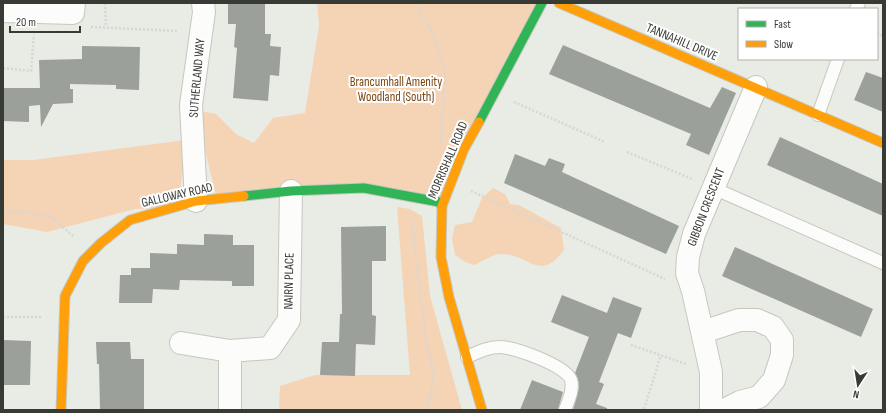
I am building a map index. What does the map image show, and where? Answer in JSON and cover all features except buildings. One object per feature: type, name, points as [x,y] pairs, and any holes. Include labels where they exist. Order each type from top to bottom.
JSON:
[{"type":"street","points":[[3,11],[73,13],[74,3]]},
{"type":"street","name":"SUTHERLAND WAY","points":[[196,201],[192,105],[204,12],[203,3]]},
{"type":"street","name":"MORRISHALL ROAD","points":[[482,410],[449,297],[441,257],[442,206],[464,149],[542,3]]},
{"type":"street","name":"TANNAHILL DRIVE","points":[[559,3],[883,143]]},
{"type":"street","name":"GIBBON CRESCENT","points":[[711,410],[711,372],[703,332],[687,273],[688,257],[694,234],[756,87]]},
{"type":"street","name":"GALLOWAY ROAD","points":[[61,410],[66,296],[83,261],[100,243],[130,220],[196,201],[291,191],[364,188],[439,202],[442,206]]},
{"type":"street","name":"NAIRN PLACE","points":[[181,343],[230,351],[270,348],[288,320],[291,191]]},
{"type":"street","points":[[703,332],[739,320],[757,320],[773,327],[782,340],[782,355],[774,380],[759,397],[740,402],[724,410]]},
{"type":"street","points":[[230,351],[230,410]]},
{"type":"lane","points":[[818,115],[838,60]]},
{"type":"lane","points":[[713,188],[883,262]]},
{"type":"lane","points":[[467,357],[489,348],[510,348],[566,371],[571,378],[572,386],[565,410]]},
{"type":"path","points":[[105,3],[106,27]]},
{"type":"path","points":[[418,3],[419,14],[430,27],[445,69],[441,144]]},
{"type":"path","points":[[83,26],[201,33]]},
{"type":"path","points":[[3,68],[31,71],[34,32]]},
{"type":"path","points":[[494,93],[605,142]]},
{"type":"path","points":[[627,152],[713,188]]},
{"type":"path","points":[[451,182],[693,291]]},
{"type":"path","points":[[3,211],[29,212],[53,218],[76,239],[87,244],[100,243]]},
{"type":"path","points":[[411,217],[427,346],[434,376],[428,406],[422,410]]},
{"type":"path","points":[[3,317],[65,318]]},
{"type":"path","points":[[631,345],[711,372]]},
{"type":"path","points":[[644,410],[661,355]]},
{"type":"green space","name":"Brancumhall Amenity Woodland (South)","points":[[317,3],[541,3],[442,206],[364,188],[217,199],[195,110],[216,114],[236,134],[254,143],[273,118],[305,113],[319,26]]},
{"type":"green space","points":[[193,139],[182,176],[180,191],[168,208],[135,209],[47,232],[3,224],[3,160],[33,160]]},
{"type":"green space","points":[[493,188],[505,194],[510,204],[519,205],[561,228],[564,250],[555,260],[548,265],[540,266],[510,255],[497,254],[474,265],[465,262],[455,255],[452,238],[455,225],[472,222],[482,198]]},
{"type":"green space","points":[[397,207],[410,209],[422,216],[430,296],[462,410],[279,410],[280,386],[315,375],[410,375]]},
{"type":"traffic: fast","points":[[479,122],[542,3]]},
{"type":"traffic: fast","points":[[244,196],[291,191],[364,188],[439,202],[442,206]]},
{"type":"traffic: slow","points":[[559,3],[883,143]]},
{"type":"traffic: slow","points":[[479,122],[464,149],[442,206],[441,257],[449,297],[482,410]]},
{"type":"traffic: slow","points":[[61,410],[65,296],[83,261],[101,243],[130,220],[196,201],[244,196]]}]
